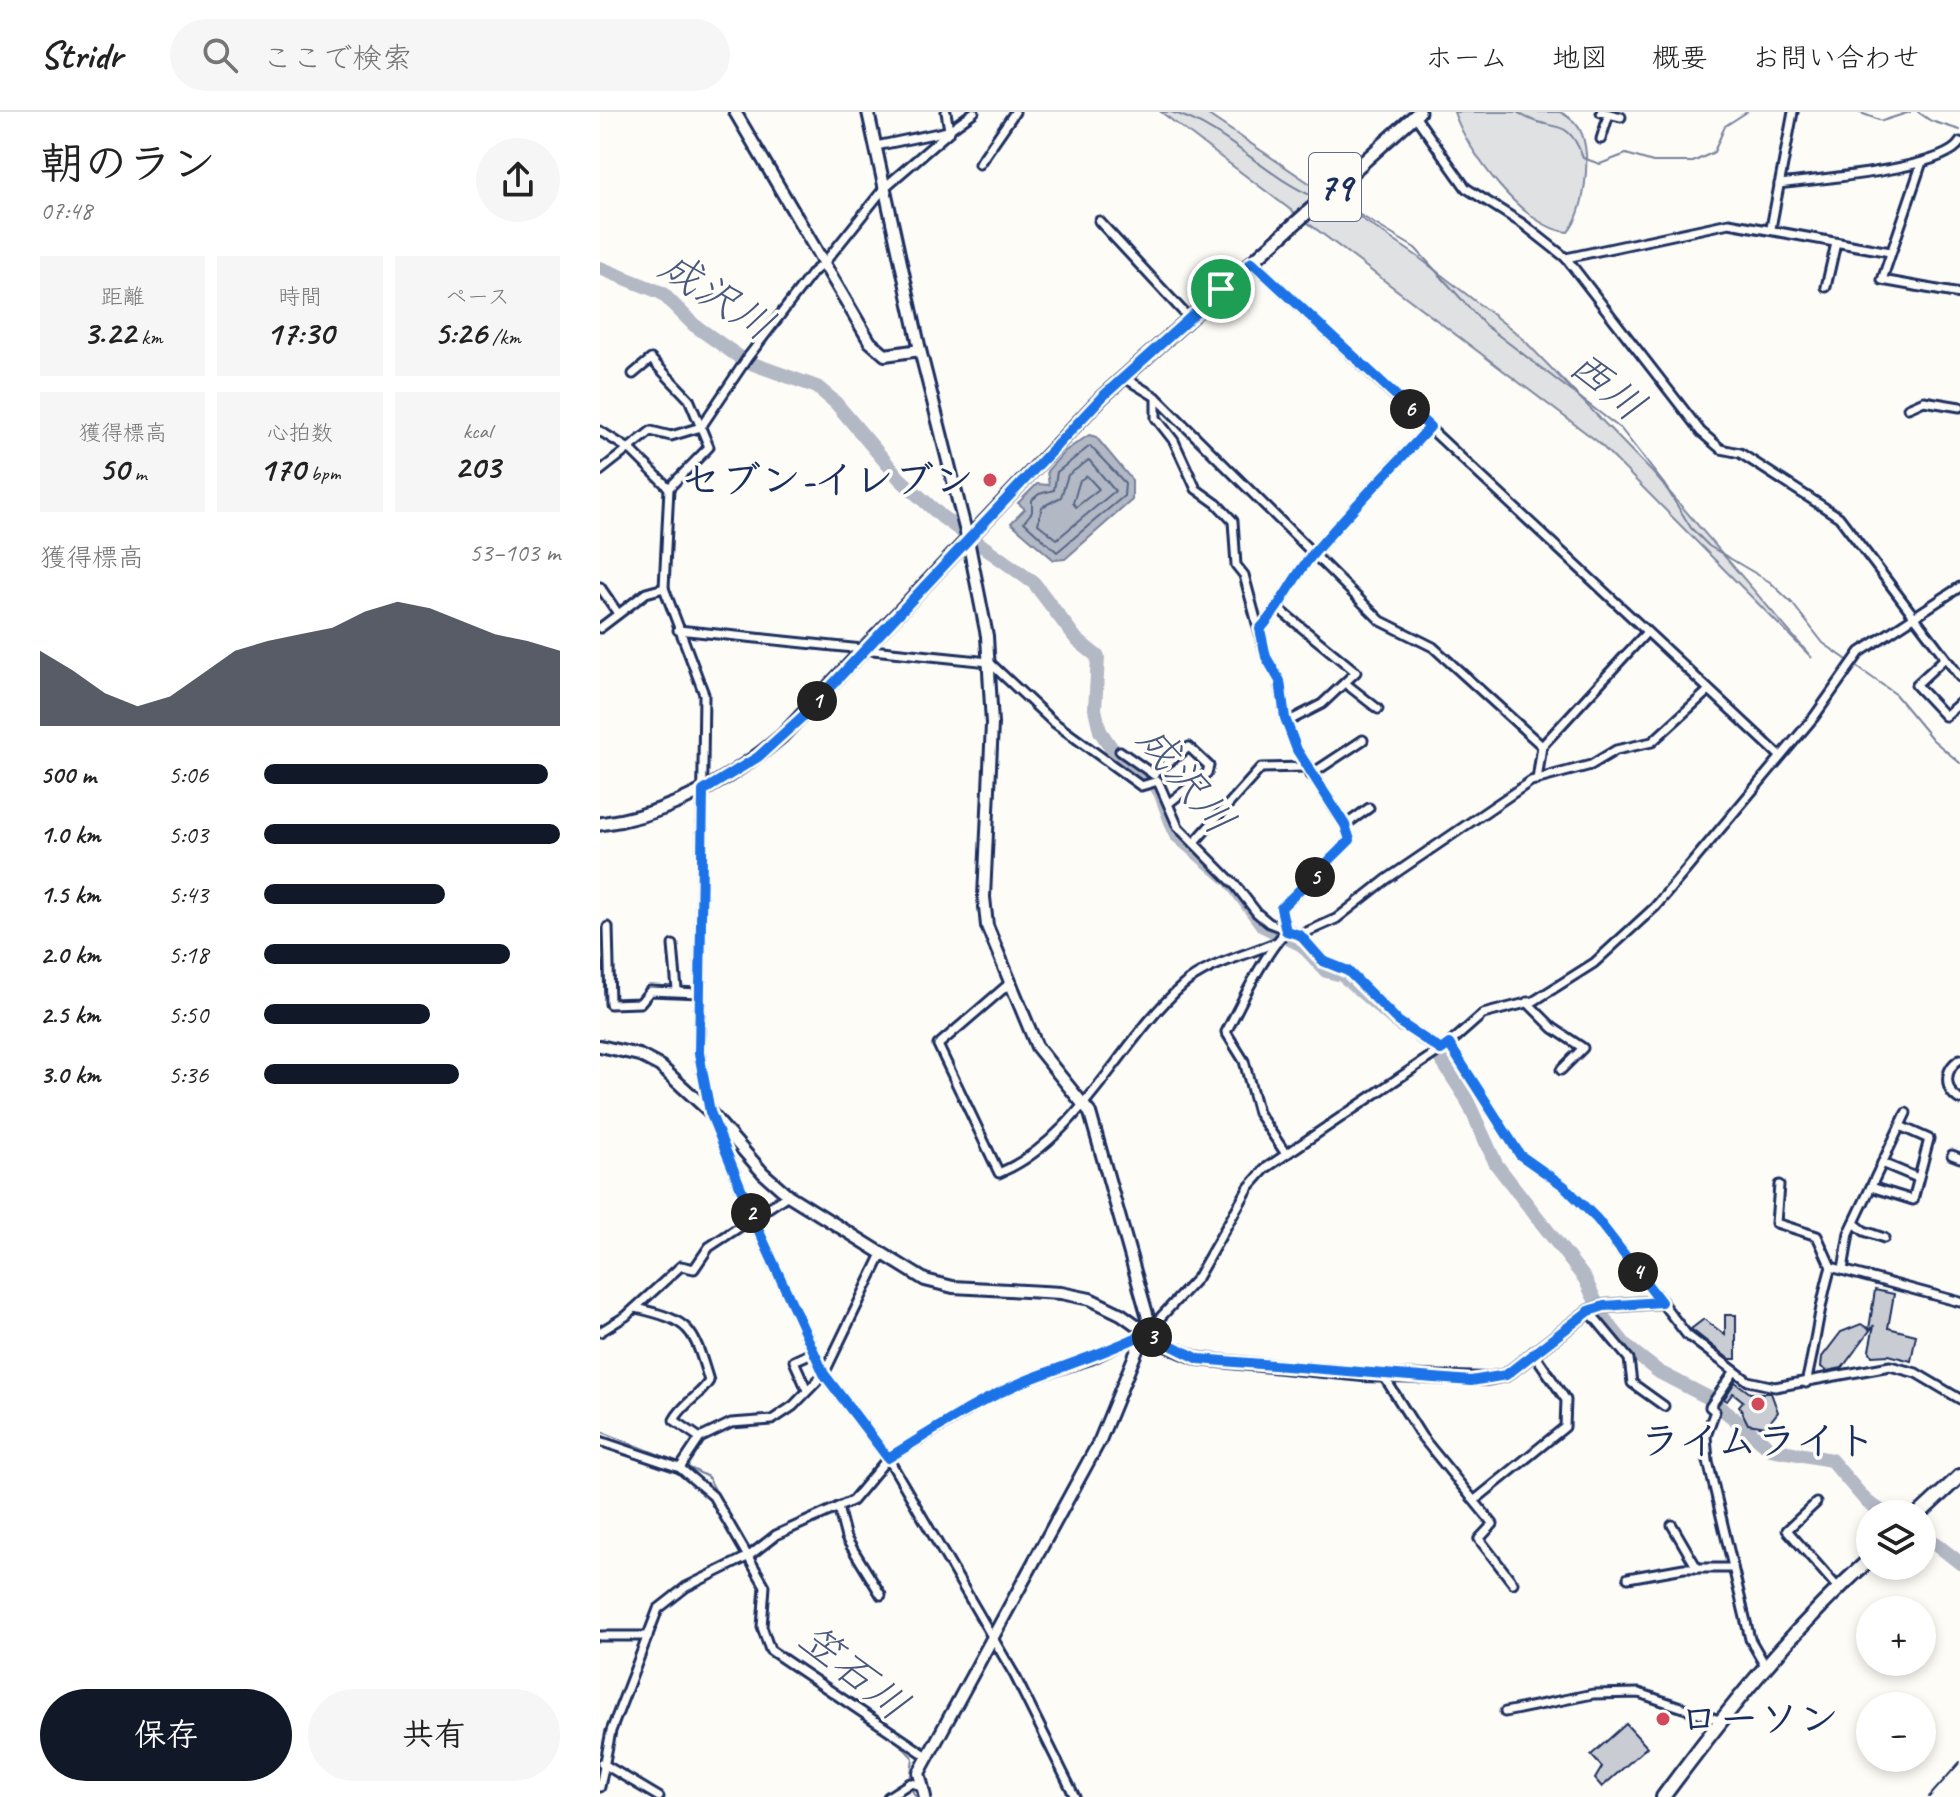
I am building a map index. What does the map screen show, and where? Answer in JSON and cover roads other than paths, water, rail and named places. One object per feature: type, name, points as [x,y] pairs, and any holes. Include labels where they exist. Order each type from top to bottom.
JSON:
[{"type":"highway","points":[[1934,1500],[1960,1476]]},
{"type":"highway","points":[[1663,1797],[1719,1720],[1856,1572]]},
{"type":"main road","points":[[735,112],[876,350],[894,355],[920,350]]},
{"type":"main road","points":[[868,112],[920,350],[969,534],[989,662],[992,724],[984,897],[987,926],[1037,1047],[1083,1103],[1094,1128],[1149,1321],[1100,1440],[927,1756],[919,1773],[919,1785],[925,1797]]},
{"type":"main road","name":"79","points":[[600,824],[655,812],[703,791],[748,764],[782,736],[867,649],[969,534],[1123,377],[1417,114]]},
{"type":"main road","points":[[600,1046],[639,1055],[660,1066],[710,1112],[763,1173],[788,1195],[913,1275],[939,1285],[1061,1293],[1090,1299],[1121,1314],[1146,1333],[1199,1359],[1486,1379],[1506,1375],[1533,1352],[1596,1309],[1661,1302]]},
{"type":"street","points":[[946,112],[950,130]]},
{"type":"street","points":[[600,471],[651,431],[671,436],[701,427],[748,357],[813,272],[825,262],[885,187],[974,112]]},
{"type":"street","points":[[979,164],[1015,112]]},
{"type":"street","points":[[1771,228],[1793,112]]},
{"type":"street","points":[[1601,139],[1605,113],[1621,117]]},
{"type":"street","points":[[1417,114],[1466,188],[1523,224],[1566,258],[1701,432],[1721,449],[1740,453],[1839,517],[1960,677]]},
{"type":"street","points":[[876,146],[950,130]]},
{"type":"street","points":[[1779,184],[1921,165],[1956,149],[1960,142]]},
{"type":"street","points":[[1921,165],[1882,280],[1960,294]]},
{"type":"street","points":[[1099,221],[1189,318]]},
{"type":"street","points":[[1566,258],[1729,223],[1771,228],[1890,252]]},
{"type":"street","points":[[1826,287],[1836,243]]},
{"type":"street","points":[[1252,262],[1780,756]]},
{"type":"street","points":[[633,374],[651,359],[689,399],[709,447],[669,488],[664,588],[704,694],[699,1053],[710,1112],[753,1218],[824,1374],[888,1458],[993,1638],[1075,1797]]},
{"type":"street","points":[[1123,377],[1156,397],[1381,621],[1433,647],[1542,746]]},
{"type":"street","points":[[1156,397],[1156,418],[1174,441],[1196,489],[1233,521],[1236,565],[1244,575],[1266,657],[1280,681],[1287,722],[1310,775],[1345,825],[1350,840],[1281,908],[1285,933]]},
{"type":"street","points":[[1908,408],[1924,401],[1960,407]]},
{"type":"street","points":[[1260,629],[1279,609],[1292,579],[1313,553],[1430,427]]},
{"type":"street","points":[[600,431],[628,449],[669,488]]},
{"type":"street","points":[[600,587],[617,612]]},
{"type":"street","points":[[600,1787],[602,1763],[611,1731],[658,1609],[749,1556],[776,1535],[852,1501],[888,1458],[985,1400],[1029,1379],[1092,1359],[1146,1333],[1197,1278],[1249,1187],[1266,1168],[1449,1044],[1483,1014],[1551,992],[1594,963],[1655,907],[1780,756],[1860,652],[1960,587]]},
{"type":"street","points":[[600,628],[617,612],[646,593],[664,588]]},
{"type":"street","points":[[1279,609],[1356,672],[1322,704],[1287,722]]},
{"type":"street","points":[[678,630],[989,662],[1052,721],[1141,786],[1155,779],[1189,747],[1209,766],[1207,773],[1169,803]]},
{"type":"street","points":[[1537,780],[1542,746],[1646,633]]},
{"type":"street","points":[[1945,658],[1916,685],[1945,716],[1960,703]]},
{"type":"street","points":[[1345,683],[1378,709]]},
{"type":"street","points":[[1120,751],[1155,779],[1178,827],[1257,913],[1285,933],[1300,935],[1336,919],[1387,879],[1508,795],[1537,780],[1591,765],[1616,750],[1652,742],[1709,690]]},
{"type":"street","points":[[1310,775],[1363,740]]},
{"type":"street","points":[[1194,843],[1261,768],[1306,767]]},
{"type":"street","points":[[1345,825],[1369,808]]},
{"type":"street","points":[[608,927],[604,959],[610,1004],[640,1003],[650,991],[700,993]]},
{"type":"street","points":[[1285,933],[1243,1005],[1231,1017],[1226,1032],[1244,1061],[1258,1113],[1286,1154]]},
{"type":"street","points":[[1300,935],[1323,961],[1348,971],[1399,1022],[1439,1051]]},
{"type":"street","points":[[1010,983],[938,1045],[999,1173],[1033,1156],[1083,1103],[1184,984],[1277,942]]},
{"type":"street","points":[[673,945],[677,990]]},
{"type":"street","points":[[1527,1002],[1553,1028],[1583,1048],[1561,1070]]},
{"type":"street","points":[[1449,1044],[1520,1155],[1564,1186],[1597,1219],[1687,1335],[1734,1372],[1763,1387],[1806,1383],[1890,1366],[1916,1373],[1960,1399]]},
{"type":"street","points":[[1960,1059],[1950,1070],[1947,1083],[1951,1094],[1960,1100]]},
{"type":"street","points":[[1843,1270],[1854,1223],[1906,1113]]},
{"type":"street","points":[[1871,1187],[1913,1200],[1929,1139],[1900,1126]]},
{"type":"street","points":[[1882,1163],[1918,1178]]},
{"type":"street","points":[[1779,1185],[1776,1223],[1817,1236],[1831,1267],[1818,1306],[1819,1330],[1806,1383]]},
{"type":"street","points":[[600,1332],[636,1308],[681,1266],[694,1269],[709,1247],[788,1195]]},
{"type":"street","points":[[1854,1223],[1864,1231],[1884,1238]]},
{"type":"street","points":[[680,1468],[700,1438],[731,1423],[772,1420],[824,1374],[882,1254]]},
{"type":"street","points":[[1831,1267],[1960,1302]]},
{"type":"street","points":[[636,1308],[669,1316],[694,1333],[709,1381],[700,1395],[681,1407],[674,1420],[700,1438]]},
{"type":"street","points":[[1596,1309],[1629,1359],[1632,1383],[1664,1406]]},
{"type":"street","points":[[807,1390],[794,1361],[814,1352]]},
{"type":"street","points":[[1475,1500],[1565,1427],[1566,1400],[1533,1352]]},
{"type":"street","points":[[1734,1372],[1713,1401],[1715,1411],[1706,1436],[1708,1461],[1750,1639],[1766,1667]]},
{"type":"street","points":[[1382,1374],[1422,1437],[1493,1524],[1479,1539],[1513,1583]]},
{"type":"street","points":[[600,1441],[680,1468],[713,1496],[765,1586],[762,1627],[770,1650],[927,1756]]},
{"type":"street","points":[[1816,1503],[1787,1530],[1838,1588]]},
{"type":"street","points":[[838,1507],[846,1538],[881,1595]]},
{"type":"street","points":[[1672,1525],[1697,1568]]},
{"type":"street","points":[[1628,1578],[1697,1568],[1733,1568]]},
{"type":"street","points":[[600,1636],[648,1636]]},
{"type":"street","points":[[1505,1712],[1593,1694],[1639,1693],[1719,1720]]},
{"type":"street","points":[[602,1763],[659,1797]]},
{"type":"street","points":[[888,1797],[910,1783],[919,1785]]},
{"type":"water","points":[[1089,435],[1096,437],[1132,480],[1132,500],[1065,559],[1054,560],[1011,523],[1025,509],[1018,503],[1037,484],[1049,485],[1047,471],[1065,451]]},
{"type":"waterway","name":"西川","points":[[1171,112],[1210,129],[1280,178],[1317,198]]},
{"type":"waterway","points":[[1517,112],[1529,119],[1564,129],[1577,144],[1583,158],[1600,164],[1626,154],[1653,162],[1693,162],[1714,152],[1725,126],[1747,112]]},
{"type":"waterway","points":[[1858,112],[1882,121],[1910,112]]},
{"type":"waterway","points":[[1918,112],[1931,121],[1960,130]]},
{"type":"waterway","name":"西川","points":[[1327,202],[1355,212],[1415,248],[1485,325],[1621,429],[1664,484],[1691,528],[1709,546],[1770,582],[1792,603],[1823,643],[1894,693],[1933,740],[1960,763]]},
{"type":"waterway","name":"成沢川","points":[[600,268],[662,293],[694,325],[745,361],[817,387],[835,402],[900,479],[942,517],[1034,583],[1077,640],[1098,657],[1095,709],[1100,731],[1112,749],[1148,778],[1160,792],[1176,835],[1230,881],[1263,926],[1302,945],[1326,971],[1342,975],[1401,1026]]},
{"type":"waterway","name":"成沢川","points":[[1419,1037],[1431,1044],[1466,1098],[1496,1164],[1585,1279],[1603,1317],[1627,1347],[1659,1372],[1709,1398],[1771,1449],[1831,1460],[1865,1500]]},
{"type":"waterway","name":"笠石川","points":[[600,1431],[680,1463]]},
{"type":"waterway","name":"笠石川","points":[[686,1466],[708,1477],[747,1548]]},
{"type":"waterway","name":"成沢川","points":[[1936,1544],[1960,1563]]},
{"type":"waterway","name":"笠石川","points":[[767,1609],[767,1631]]},
{"type":"waterway","name":"笠石川","points":[[770,1640],[779,1652],[871,1714]]},
{"type":"waterway","name":"笠石川","points":[[892,1736],[913,1758],[910,1781]]},
{"type":"waterway","name":"笠石川","points":[[910,1787],[916,1797]]},
{"type":"railway","points":[[1929,1797],[1960,1762]]},
{"type":"place","name":"セブン-イレブン","points":[[990,480]]},
{"type":"place","name":"ライムライト","points":[[1758,1404]]},
{"type":"place","name":"ローソン","points":[[1663,1719]]}]
